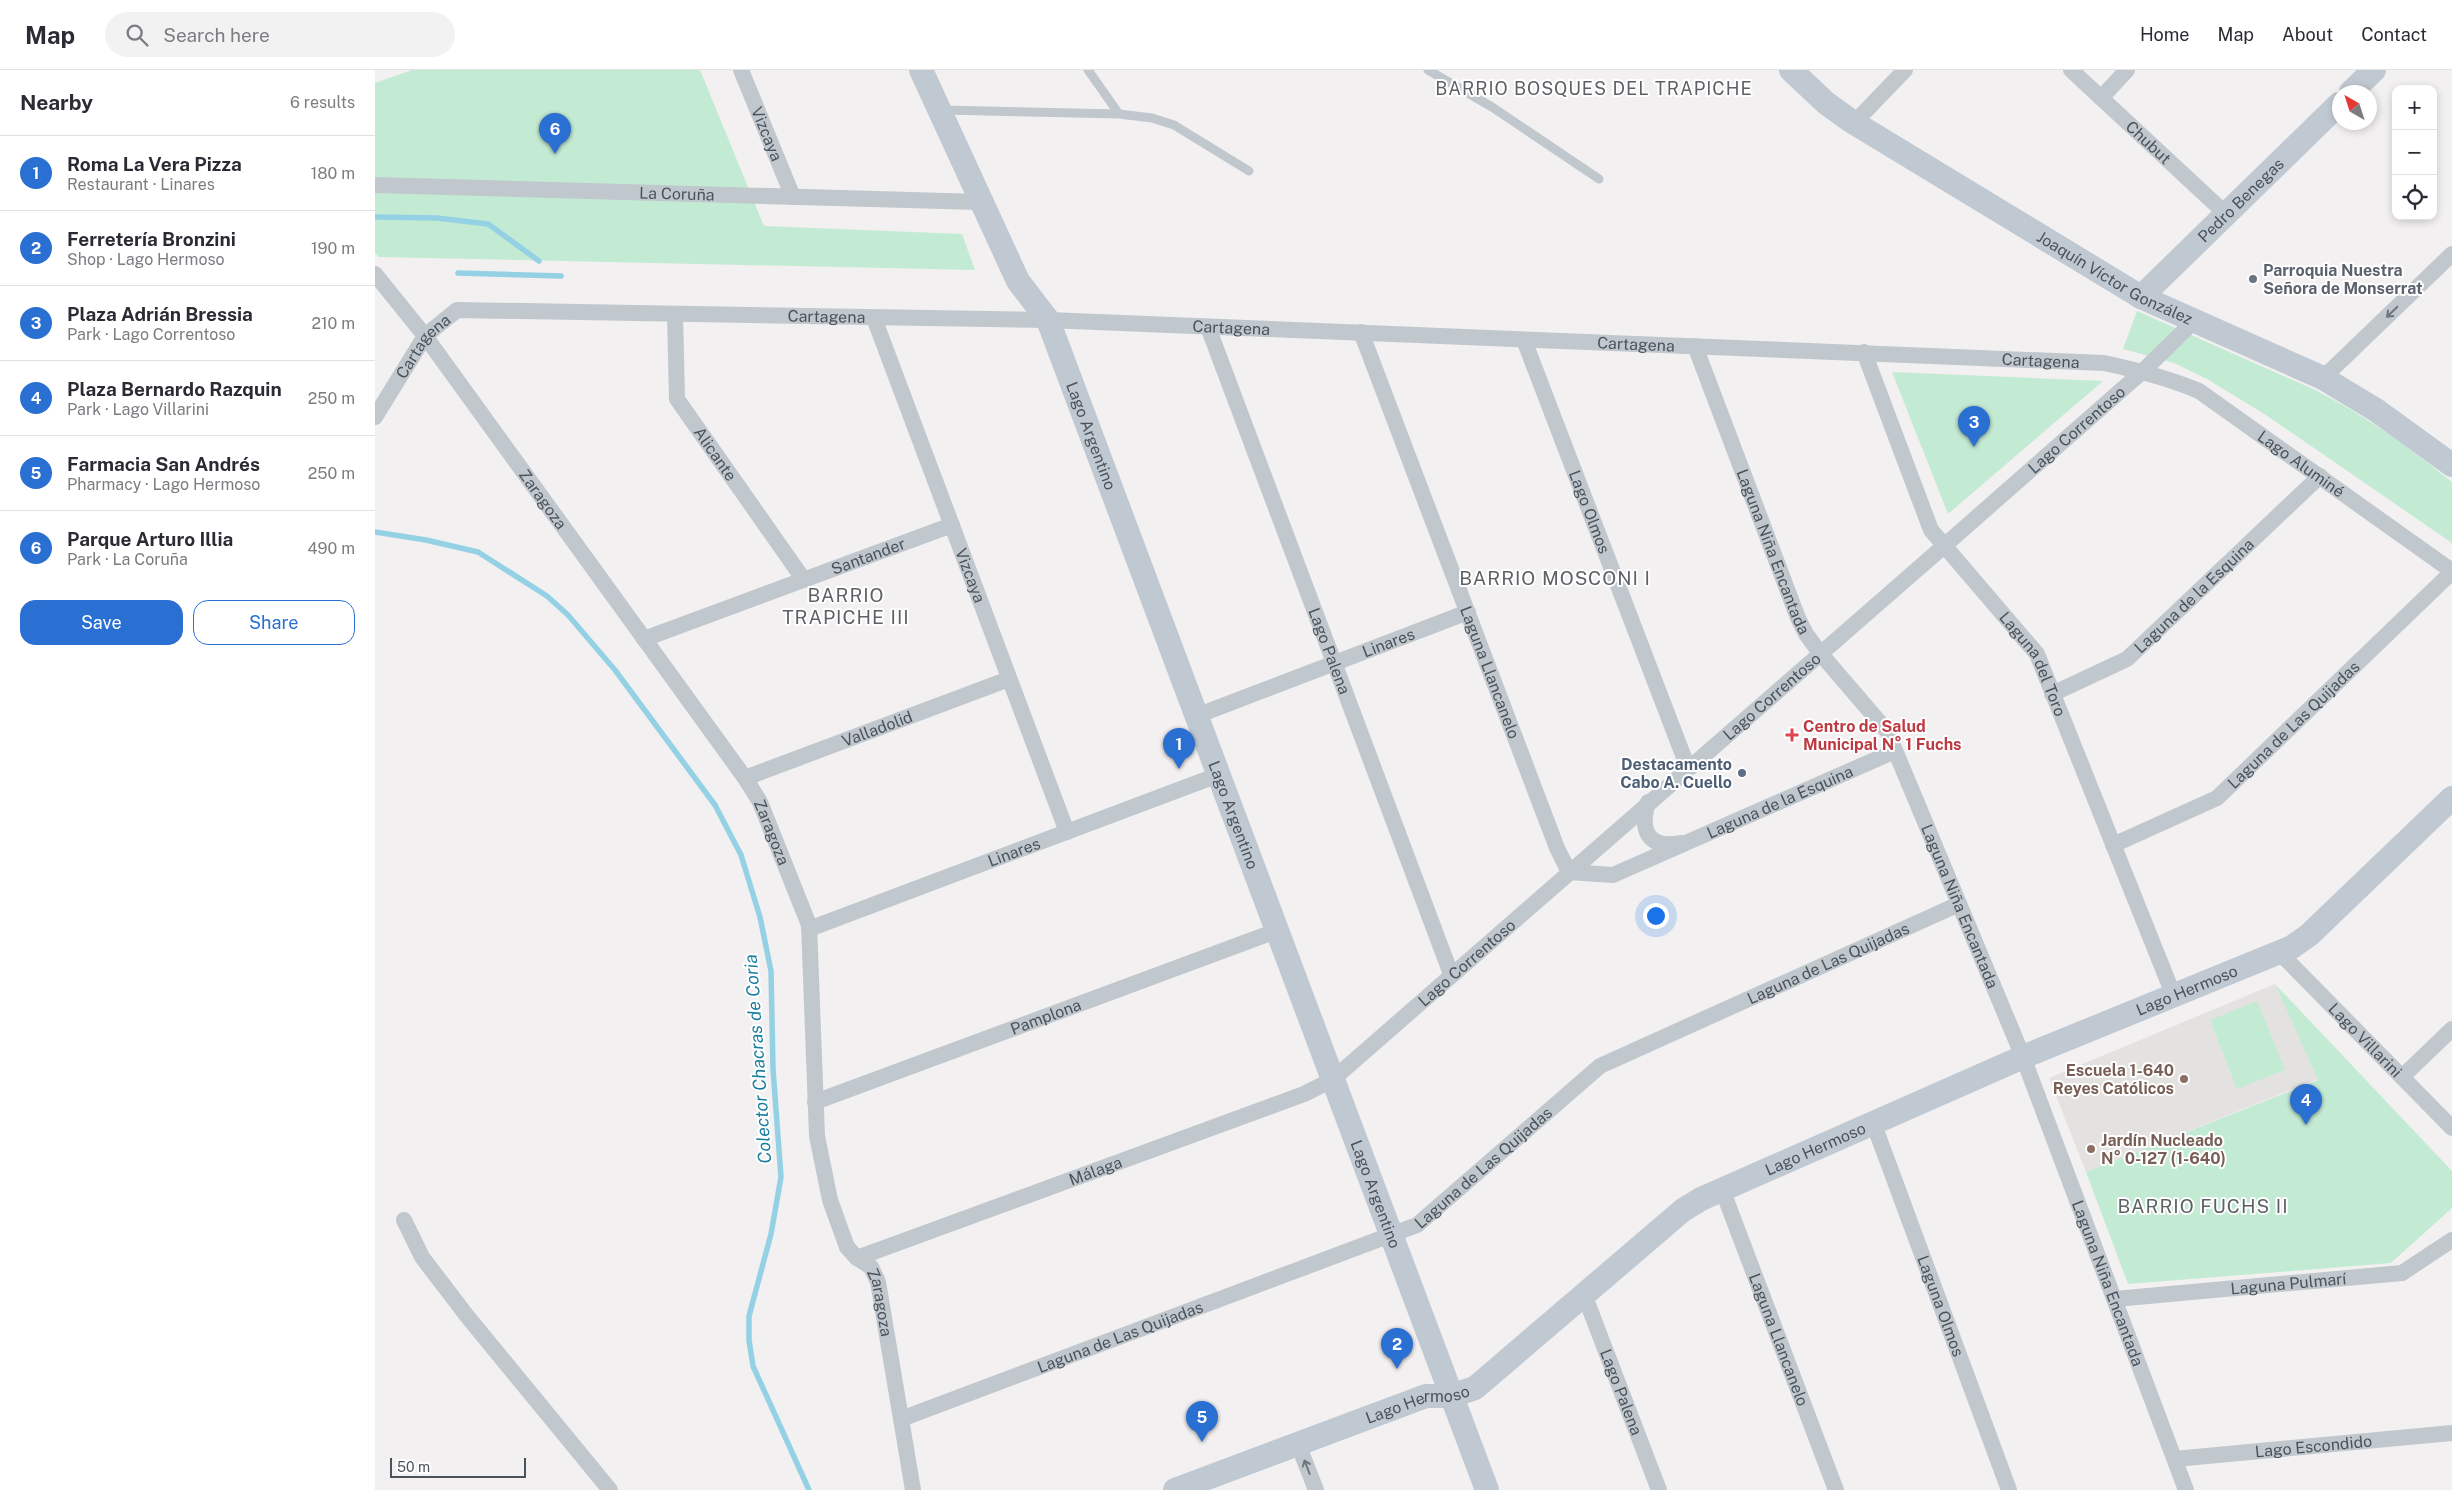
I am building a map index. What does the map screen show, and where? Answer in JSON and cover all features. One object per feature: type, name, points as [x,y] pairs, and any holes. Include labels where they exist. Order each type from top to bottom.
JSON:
[{"type":"street","name":"Vizcaya","points":[[741,70],[793,196]]},
{"type":"street","name":"Lago Argentino","points":[[921,70],[937,110],[1017,281],[1048,320],[1487,1490]]},
{"type":"street","name":"Joaquín Víctor González","points":[[1791,70],[1826,102],[1854,123],[2141,297],[2193,322],[2323,378],[2376,410],[2452,465]]},
{"type":"street","points":[[1854,123],[1905,70]]},
{"type":"street","name":"Chubut","points":[[2071,70],[2226,214]]},
{"type":"street","points":[[2101,98],[2127,70]]},
{"type":"street","points":[[2358,85],[2374,70]]},
{"type":"street","name":"Pedro Benegas","points":[[2141,297],[2332,111]]},
{"type":"street","name":"La Coruña","points":[[375,185],[980,202]]},
{"type":"street","points":[[2323,378],[2452,254]]},
{"type":"street","name":"Zaragoza","points":[[375,274],[425,336],[745,778],[760,802],[809,929],[817,1136],[830,1200],[847,1247],[857,1258],[871,1267],[878,1282],[913,1490]]},
{"type":"street","name":"Cartagena","points":[[375,418],[425,336],[457,310],[1048,320],[2104,363],[2143,371]]},
{"type":"street","name":"Alicante","points":[[675,314],[677,399],[804,580]]},
{"type":"street","name":"Vizcaya","points":[[875,318],[1067,832]]},
{"type":"street","name":"Lago Correntoso","points":[[1332,1080],[2143,371],[2193,322]]},
{"type":"street","name":"Lago Palena","points":[[1208,327],[1451,974]]},
{"type":"street","name":"Laguna Llancanelo","points":[[1361,332],[1557,848],[1569,872]]},
{"type":"street","name":"Lago Olmos","points":[[1524,340],[1688,768]]},
{"type":"street","name":"Laguna Niña Encantada","points":[[1695,346],[1798,618],[1806,634],[1820,652],[1887,731],[2023,1057],[2186,1490]]},
{"type":"street","name":"Laguna del Toro","points":[[1864,352],[1931,530],[2037,654],[2173,994]]},
{"type":"street","name":"Lago Aluminé","points":[[2143,371],[2172,379],[2199,391],[2452,571]]},
{"type":"street","name":"Laguna de la Esquina","points":[[2052,694],[2127,659],[2320,476]]},
{"type":"street","name":"Santander","points":[[644,639],[952,525]]},
{"type":"street","name":"Laguna de Las Quijadas","points":[[2113,846],[2217,798],[2452,571]]},
{"type":"street","name":"Linares","points":[[1196,716],[1468,612]]},
{"type":"street","name":"Valladolid","points":[[745,778],[1009,679]]},
{"type":"street","name":"Laguna de la Esquina","points":[[1569,872],[1613,875],[1895,751]]},
{"type":"street","name":"Linares","points":[[809,929],[1218,775]]},
{"type":"street","name":"Lago Hermoso","points":[[1175,1490],[1426,1396],[1451,1396],[1475,1388],[1683,1210],[1722,1189],[2023,1057],[2173,994],[2280,953],[2309,935],[2452,798]]},
{"type":"street","name":"Laguna de la Esquina","points":[[1648,802],[1644,817],[1648,836],[1654,841],[1669,845],[1691,841]]},
{"type":"street","name":"Laguna de Las Quijadas","points":[[901,1419],[1417,1225],[1600,1066],[1959,904]]},
{"type":"street","name":"Pamplona","points":[[815,1102],[1276,931]]},
{"type":"street","name":"Lago Villarini","points":[[2280,953],[2452,1128]]},
{"type":"street","points":[[2402,1077],[2452,1029]]},
{"type":"street","name":"Málaga","points":[[857,1258],[1304,1094],[1332,1080]]},
{"type":"street","name":"Laguna Olmos","points":[[1873,1122],[2009,1490]]},
{"type":"street","name":"Laguna Llancanelo","points":[[1722,1189],[1836,1490]]},
{"type":"street","points":[[404,1220],[422,1257],[610,1490]]},
{"type":"street","name":"Laguna Pulmarí","points":[[2115,1299],[2401,1273],[2452,1240]]},
{"type":"street","name":"Lago Palena","points":[[1585,1294],[1659,1490]]},
{"type":"street","name":"Lago Escondido","points":[[2175,1459],[2452,1433]]},
{"type":"street","points":[[1298,1444],[1316,1490]]},
{"type":"lane","points":[[1088,70],[1119,114]]},
{"type":"lane","points":[[1428,70],[1492,107],[1599,180]]},
{"type":"lane","points":[[937,110],[1119,114],[1152,118],[1174,125],[1249,171]]},
{"type":"shaded area","name":"Escuela 1-640 Reyes Católicos","points":[[2275,984],[2318,1079],[2086,1172],[2049,1078]]},
{"type":"green space","points":[[412,70],[700,70],[764,226],[962,234],[975,270],[379,257],[375,253],[375,83]]},
{"type":"green space","points":[[2137,311],[2313,389],[2368,420],[2402,444],[2452,482],[2452,543],[2266,415],[2207,379],[2174,363],[2123,349]]},
{"type":"green space","points":[[1892,372],[2103,381],[1948,514]]},
{"type":"green space","points":[[2275,984],[2452,1171],[2452,1208],[2391,1263],[2128,1284],[2086,1172],[2318,1080]]},
{"type":"green space","points":[[2257,1001],[2285,1070],[2237,1089],[2210,1020]]},
{"type":"waterway","points":[[375,217],[437,218],[488,224],[539,261]]},
{"type":"waterway","points":[[458,273],[561,276]]},
{"type":"waterway","name":"Colector Chacras de Coria","points":[[375,532],[426,540],[478,552],[547,596],[568,615],[615,670],[715,805],[741,855],[760,917],[771,971],[773,1069],[781,1177],[771,1234],[749,1316],[749,1340],[753,1366],[809,1490]]},
{"type":"place","name":"Parque Arturo Illia","points":[[555,154]]},
{"type":"place","name":"Parroquia Nuestra Señora de Monserrat","points":[[2253,279]]},
{"type":"place","name":"Plaza Adrián Bressia","points":[[1974,447]]},
{"type":"place","name":"Centro de Salud Municipal N° 1 Fuchs","points":[[1792,735]]},
{"type":"place","name":"Roma La Vera Pizza","points":[[1179,769]]},
{"type":"place","name":"Destacamento Cabo A. Cuello","points":[[1742,773]]},
{"type":"place","name":"Escuela 1-640 Reyes Católicos","points":[[2184,1079]]},
{"type":"place","name":"Plaza Bernardo Razquin","points":[[2306,1125]]},
{"type":"place","name":"Jardín Nucleado N° 0-127 (1-640)","points":[[2091,1149]]},
{"type":"place","name":"Ferretería Bronzini","points":[[1397,1369]]},
{"type":"place","name":"Farmacia San Andrés","points":[[1202,1442]]},
{"type":"district","name":"BARRIO BOSQUES DEL TRAPICHE","points":[[1594,89]]},
{"type":"district","name":"BARRIO MOSCONI I","points":[[1555,578]]},
{"type":"district","name":"BARRIO TRAPICHE III","points":[[846,606]]},
{"type":"district","name":"BARRIO FUCHS II","points":[[2203,1206]]}]
